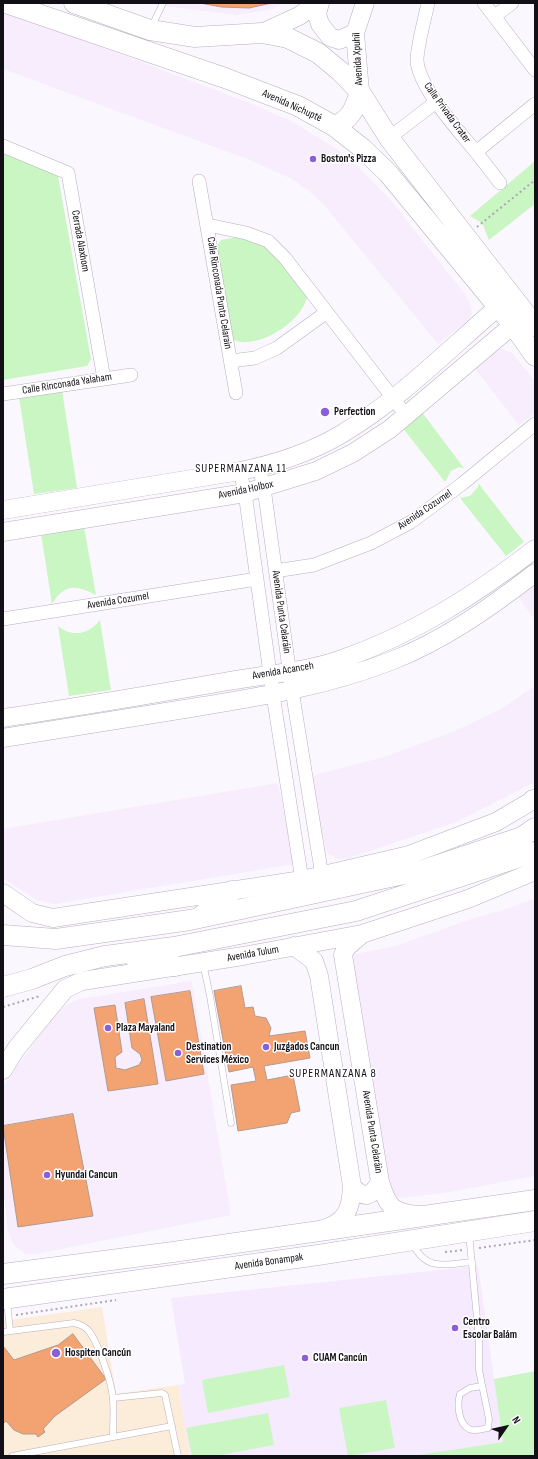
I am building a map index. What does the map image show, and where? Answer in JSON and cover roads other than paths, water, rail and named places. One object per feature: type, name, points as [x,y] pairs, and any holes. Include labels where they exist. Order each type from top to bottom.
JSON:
[{"type":"main road","name":"Avenida Nichupté","points":[[6,3],[211,73],[298,106],[334,126],[388,173],[513,325],[535,356]]},
{"type":"main road","points":[[74,3],[150,30],[195,37],[262,33],[288,38],[305,46],[340,71],[360,92],[389,138],[535,326]]},
{"type":"main road","points":[[211,73],[200,63],[198,53],[204,41],[214,36]]},
{"type":"main road","points":[[334,126],[340,124],[351,116],[360,92]]},
{"type":"main road","points":[[369,155],[375,144],[389,138]]},
{"type":"main road","points":[[3,935],[56,939],[199,918],[423,870],[522,837],[535,828]]},
{"type":"main road","name":"Avenida Tulum","points":[[3,987],[32,979],[65,966],[105,956],[182,946],[356,911],[535,852]]},
{"type":"main road","points":[[199,918],[232,891]]},
{"type":"main road","points":[[105,956],[147,959],[176,966]]},
{"type":"main road","points":[[3,1272],[316,1231],[535,1200]]},
{"type":"main road","name":"Avenida Bonampak","points":[[5,1299],[535,1221]]},
{"type":"street","points":[[318,3],[317,14],[320,24],[330,37],[339,40],[355,33]]},
{"type":"street","points":[[262,33],[299,16],[318,3]]},
{"type":"street","name":"Avenida Xpuhil","points":[[360,92],[355,33],[365,3]]},
{"type":"street","name":"Calle Privada Crater","points":[[428,3],[417,60],[421,77],[436,102],[500,182]]},
{"type":"street","points":[[484,3],[535,70]]},
{"type":"street","points":[[495,16],[512,3]]},
{"type":"street","points":[[389,138],[436,102]]},
{"type":"street","name":"Calle Privada Crater","points":[[476,152],[535,104]]},
{"type":"street","name":"Cerrada Alaxhom","points":[[3,146],[68,173],[104,379]]},
{"type":"street","name":"Calle Rinconada Punta Celarain","points":[[199,181],[208,225],[236,393]]},
{"type":"street","name":"Calle Rinconada Punta Celarain","points":[[208,225],[246,233],[268,241],[285,258],[406,415]]},
{"type":"street","name":"Avenida Holbox","points":[[3,510],[240,471],[259,467],[302,453],[338,436],[372,414],[393,398],[498,307]]},
{"type":"street","name":"Calle Rinconada Punta Celarain","points":[[231,361],[255,358],[277,348],[327,312]]},
{"type":"street","name":"Avenida Holbox","points":[[3,532],[245,493],[316,472],[353,453],[390,429],[513,325]]},
{"type":"street","name":"Calle Rinconada Yalaham","points":[[3,394],[131,374]]},
{"type":"street","name":"Avenida Cozumel","points":[[275,571],[314,565],[371,543],[411,522],[462,484],[535,424]]},
{"type":"street","name":"Avenida Punta Celaráin","points":[[259,467],[264,488],[292,690],[322,876]]},
{"type":"street","name":"Avenida Punta Celaráin","points":[[240,471],[245,493],[273,695],[302,880]]},
{"type":"street","name":"Avenida Acanceh","points":[[3,718],[290,671],[340,660],[421,626],[492,582],[535,549]]},
{"type":"street","name":"Avenida Acanceh","points":[[3,738],[273,695],[339,679],[392,661],[432,641],[474,616],[535,573]]},
{"type":"street","name":"Avenida Cozumel","points":[[3,619],[257,579]]},
{"type":"street","points":[[3,893],[32,913],[53,918],[302,880],[409,855],[496,822],[534,800]]},
{"type":"street","name":"Avenida Tulum","points":[[3,1070],[16,1049],[66,989],[82,981],[203,962],[362,934],[468,899],[535,872]]},
{"type":"street","name":"Avenida Punta Celaráin","points":[[362,934],[346,948],[343,955],[380,1182],[385,1198],[392,1208],[401,1214],[423,1215]]},
{"type":"street","points":[[294,946],[314,961],[319,976],[352,1186],[352,1202],[345,1215],[336,1225],[316,1231]]},
{"type":"street","points":[[319,976],[322,969],[329,965],[336,964],[346,969]]},
{"type":"street","points":[[352,1186],[358,1194],[367,1196],[374,1192],[380,1182]]},
{"type":"street","points":[[3,1272],[5,1299]]},
{"type":"lane","points":[[150,30],[163,3]]},
{"type":"lane","points":[[203,962],[231,1123]]},
{"type":"lane","points":[[468,1232],[472,1262],[479,1370],[489,1419],[488,1428],[470,1430],[463,1423],[458,1403],[460,1394],[470,1388],[482,1386]]},
{"type":"lane","points":[[411,1240],[423,1259],[436,1265],[472,1262]]},
{"type":"lane","points":[[5,1299],[6,1331],[74,1323],[87,1329],[96,1343],[113,1398],[113,1436]]},
{"type":"lane","points":[[113,1398],[162,1393],[167,1398],[178,1456]]},
{"type":"lane","points":[[12,1456],[172,1426]]},
{"type":"place","name":"Boston's Pizza","points":[[313,159]]},
{"type":"place","name":"Perfection","points":[[325,412]]},
{"type":"place","name":"Plaza Mayaland","points":[[108,1028]]},
{"type":"place","name":"Juzgados Cancun","points":[[266,1047]]},
{"type":"place","name":"Destination Services México","points":[[178,1053]]},
{"type":"place","name":"Hyundai Cancun","points":[[47,1175]]},
{"type":"place","name":"Centro Escolar Balám","points":[[455,1328]]},
{"type":"place","name":"Hospiten Cancún","points":[[56,1353]]},
{"type":"place","name":"CUAM Cancún","points":[[305,1358]]},
{"type":"district","name":"SUPERMANZANA 11","points":[[241,469]]},
{"type":"district","name":"SUPERMANZANA 8","points":[[333,1074]]}]
